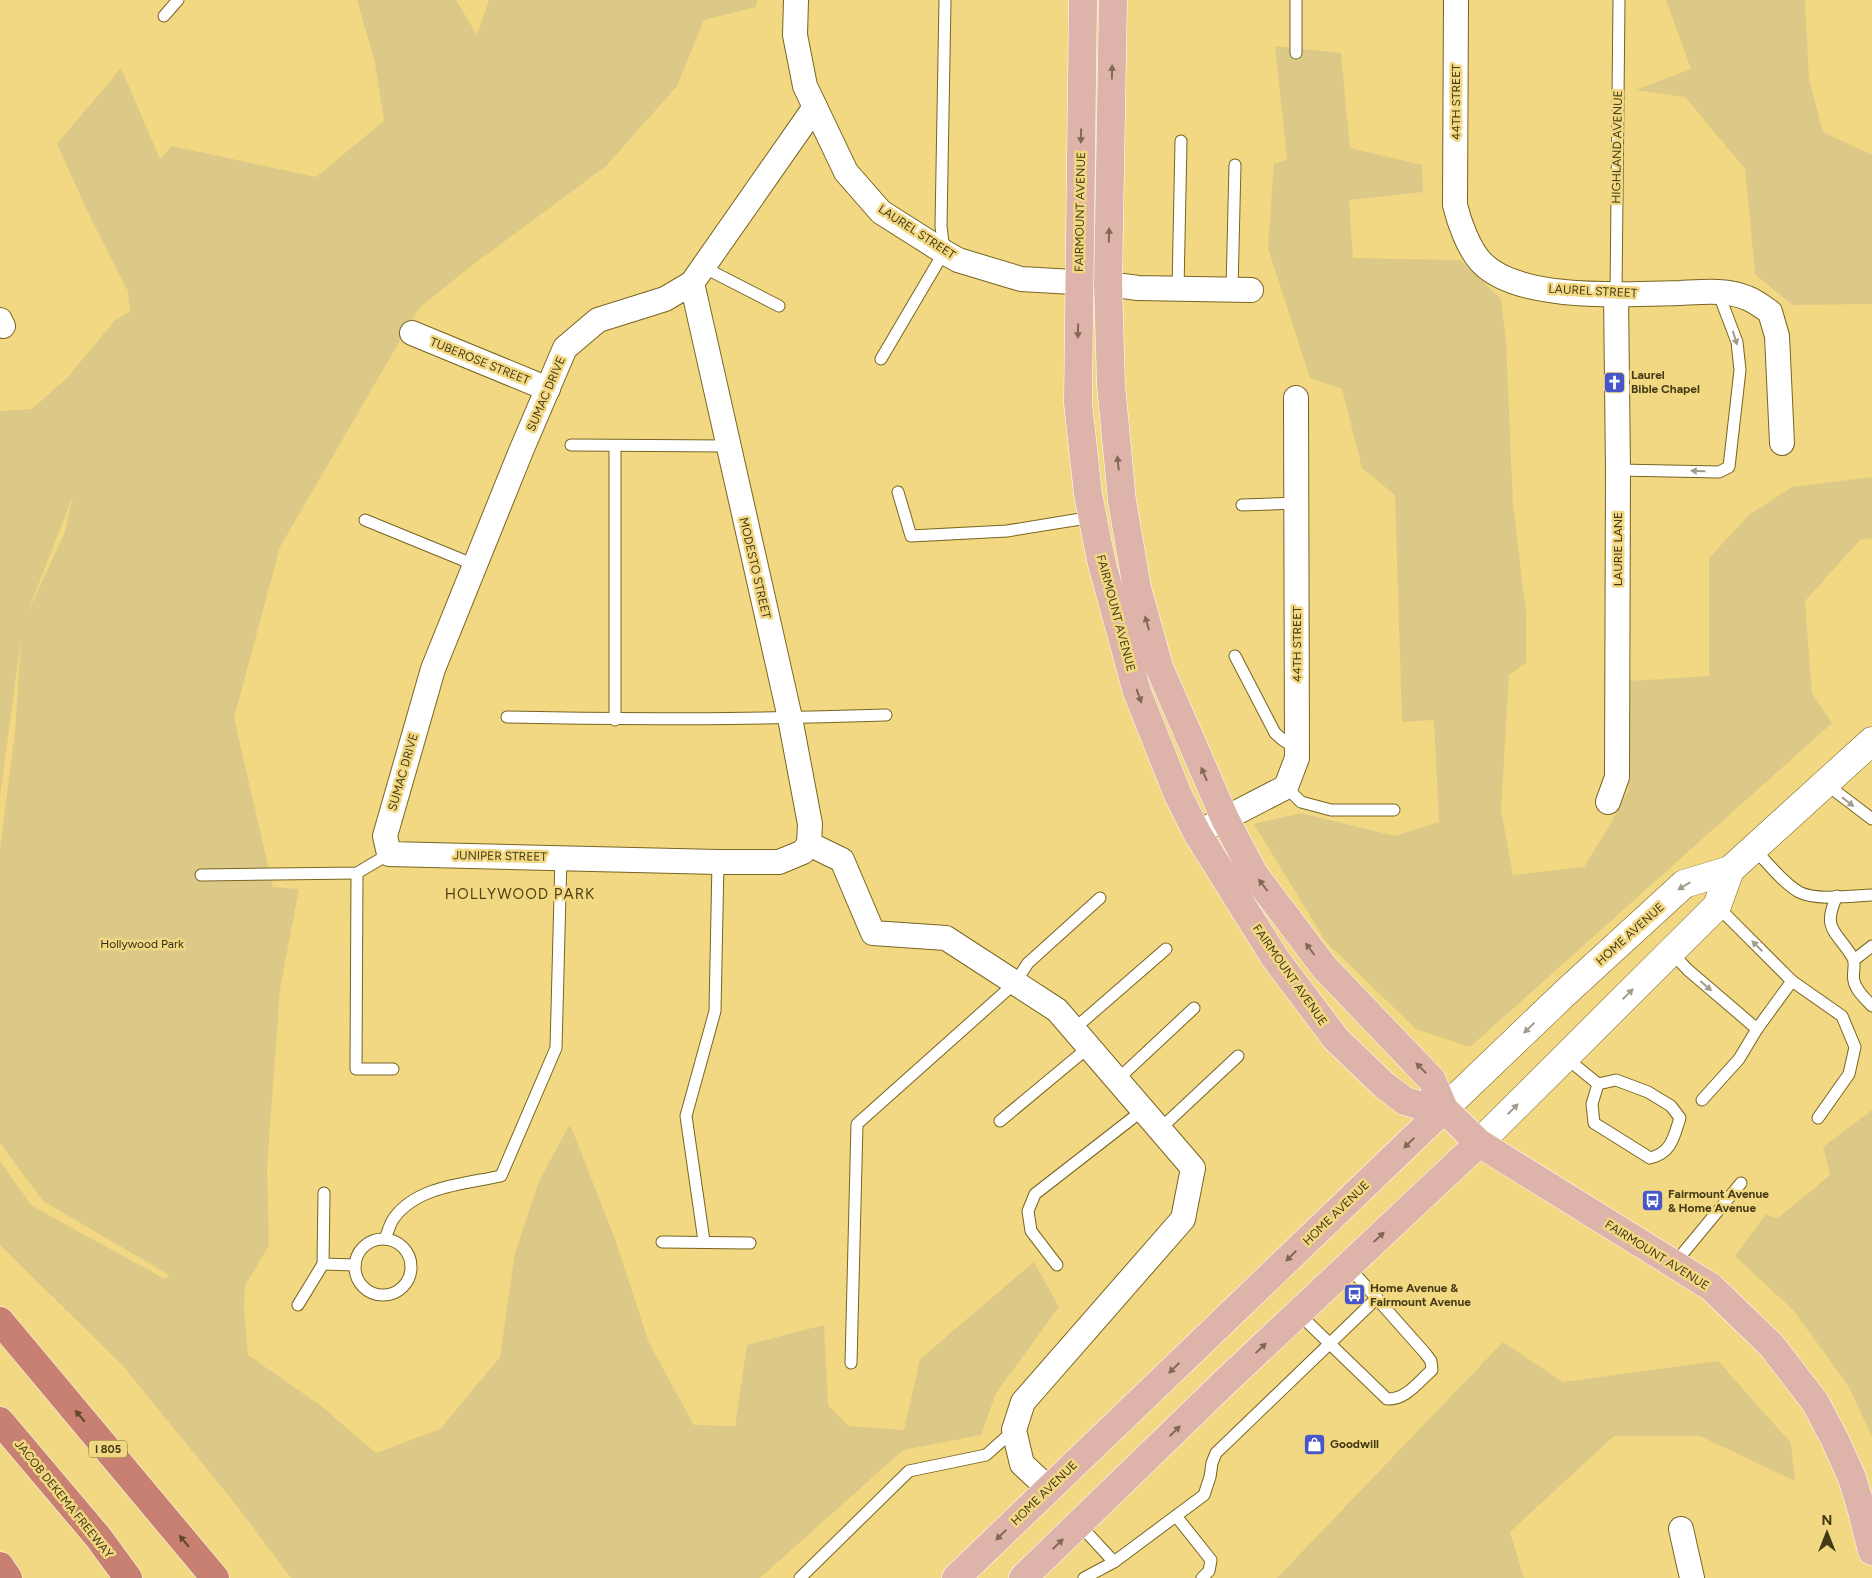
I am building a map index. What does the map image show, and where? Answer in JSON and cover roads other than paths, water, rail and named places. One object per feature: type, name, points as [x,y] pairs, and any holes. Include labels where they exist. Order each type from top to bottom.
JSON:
[{"type":"highway","name":"I 805","points":[[0,1321],[215,1578]]},
{"type":"highway","name":"JACOB DEKEMA FREEWAY","points":[[0,1421],[98,1537],[128,1578]]},
{"type":"highway","points":[[0,1566],[8,1578]]},
{"type":"main road","name":"FAIRMOUNT AVENUE","points":[[1083,0],[1078,403],[1088,494],[1101,560],[1137,692],[1178,795],[1196,833],[1275,958],[1336,1039],[1385,1086],[1405,1101],[1444,1109]]},
{"type":"main road","name":"FAIRMOUNT AVENUE","points":[[1113,0],[1108,284],[1110,385],[1122,501],[1137,588],[1159,667],[1225,819],[1254,874],[1324,967],[1432,1080],[1444,1109],[1479,1143],[1711,1287],[1772,1346],[1815,1402],[1835,1440],[1852,1478],[1872,1551]]},
{"type":"main road","name":"HOME AVENUE","points":[[956,1578],[1564,994],[1684,884],[1730,870],[1872,741]]},
{"type":"main road","points":[[1023,1578],[1298,1313],[1479,1143],[1718,906],[1730,870]]},
{"type":"street","points":[[796,0],[796,43],[804,86],[815,107]]},
{"type":"street","name":"44TH STREET","points":[[1455,205],[1456,0]]},
{"type":"street","name":"LAUREL STREET","points":[[815,107],[846,172],[882,212],[958,260],[1021,279],[1108,284],[1138,288],[1242,290]]},
{"type":"street","name":"SUMAC DRIVE","points":[[389,854],[385,836],[433,669],[521,450],[565,348],[598,320],[665,299],[698,275],[815,107]]},
{"type":"street","name":"LAUREL STREET","points":[[1455,205],[1460,224],[1481,262],[1502,278],[1553,291],[1616,294],[1718,292],[1747,297],[1770,312],[1777,336],[1782,443]]},
{"type":"street","name":"MODESTO STREET","points":[[698,275],[728,446],[790,718],[810,824],[806,848]]},
{"type":"street","name":"LAURIE LANE","points":[[1608,802],[1617,777],[1618,470],[1616,294]]},
{"type":"street","name":"TUBEROSE STREET","points":[[412,333],[548,389]]},
{"type":"street","name":"44TH STREET","points":[[1286,787],[1297,758],[1296,398]]},
{"type":"street","points":[[1196,833],[1286,787]]},
{"type":"street","points":[[806,848],[842,860],[873,933],[946,938],[1057,1010],[1193,1168],[1183,1219],[1023,1402],[1014,1430],[1022,1464],[1049,1489]]},
{"type":"street","name":"JUNIPER STREET","points":[[389,854],[779,862],[806,848]]},
{"type":"street","points":[[1681,1529],[1692,1578]]},
{"type":"lane","points":[[164,16],[178,0]]},
{"type":"lane","points":[[881,359],[944,252],[941,226],[945,0]]},
{"type":"lane","points":[[1296,0],[1296,53]]},
{"type":"lane","name":"HIGHLAND AVENUE","points":[[1616,294],[1619,0]]},
{"type":"lane","points":[[1178,289],[1181,141]]},
{"type":"lane","points":[[1235,165],[1242,290]]},
{"type":"lane","points":[[698,275],[779,306]]},
{"type":"lane","points":[[1618,470],[1719,472],[1729,467],[1740,370],[1737,342],[1718,292]]},
{"type":"lane","points":[[571,445],[728,446]]},
{"type":"lane","points":[[615,446],[615,720]]},
{"type":"lane","points":[[898,492],[911,536],[1007,531],[1093,517]]},
{"type":"lane","points":[[1242,505],[1297,504]]},
{"type":"lane","points":[[365,520],[475,564]]},
{"type":"lane","points":[[1235,656],[1275,733],[1282,740],[1297,749]]},
{"type":"lane","points":[[507,717],[615,720],[886,715]]},
{"type":"lane","points":[[1826,784],[1872,819]]},
{"type":"lane","points":[[1286,787],[1301,802],[1331,810],[1394,810]]},
{"type":"lane","points":[[1754,849],[1800,892],[1811,896],[1872,895]]},
{"type":"lane","points":[[201,875],[357,873],[389,854]]},
{"type":"lane","points":[[385,1239],[393,1219],[407,1203],[425,1193],[501,1176],[556,1048],[561,858]]},
{"type":"lane","points":[[704,1241],[686,1116],[715,1011],[718,862]]},
{"type":"lane","points":[[357,873],[356,1069],[393,1069]]},
{"type":"lane","points":[[1837,896],[1831,908],[1829,921],[1854,960],[1853,979],[1855,985],[1872,1006]]},
{"type":"lane","points":[[851,1363],[857,1124],[1015,983],[1028,963],[1100,898]]},
{"type":"lane","points":[[1718,906],[1792,980],[1842,1016],[1855,1047],[1849,1074],[1818,1118]]},
{"type":"lane","points":[[1854,960],[1872,946]]},
{"type":"lane","points":[[1074,1029],[1166,949]]},
{"type":"lane","points":[[1670,952],[1688,970],[1757,1029]]},
{"type":"lane","points":[[1702,1100],[1739,1059],[1757,1029],[1792,980]]},
{"type":"lane","points":[[1117,1080],[1194,1008]]},
{"type":"lane","points":[[1000,1121],[1089,1047]]},
{"type":"lane","points":[[1160,1130],[1238,1056]]},
{"type":"lane","points":[[1565,1057],[1598,1084]]},
{"type":"lane","points":[[1616,1080],[1648,1092],[1671,1106],[1680,1118],[1671,1144],[1660,1155],[1650,1158],[1594,1123],[1592,1104],[1598,1084],[1616,1080]]},
{"type":"lane","points":[[1057,1265],[1031,1231],[1028,1211],[1035,1194],[1143,1110]]},
{"type":"lane","points":[[1674,1264],[1742,1183]]},
{"type":"lane","points":[[298,1305],[324,1264],[324,1193]]},
{"type":"lane","points":[[385,1239],[403,1247],[411,1265],[406,1283],[399,1290],[390,1294],[380,1295],[372,1293],[359,1282],[355,1274],[355,1265],[361,1249],[368,1244],[385,1239]]},
{"type":"lane","points":[[662,1242],[750,1242]]},
{"type":"lane","points":[[324,1264],[355,1265]]},
{"type":"lane","points":[[1298,1313],[1387,1399],[1403,1397],[1432,1370],[1431,1361],[1425,1353],[1348,1266]]},
{"type":"lane","points":[[1084,1578],[1114,1562],[1204,1495],[1216,1453],[1377,1298]]},
{"type":"lane","points":[[800,1578],[908,1471],[986,1455],[1014,1430]]},
{"type":"lane","points":[[1176,1516],[1211,1560],[1209,1571],[1202,1578]]},
{"type":"lane","points":[[1079,1524],[1114,1562]]},
{"type":"place","name":"Laurel Bible Chapel","points":[[1615,382]]},
{"type":"place","name":"Fairmount Avenue & Home Avenue","points":[[1652,1201]]},
{"type":"place","name":"Home Avenue & Fairmount Avenue","points":[[1354,1295]]},
{"type":"place","name":"Goodwill","points":[[1314,1444]]},
{"type":"district","name":"HOLLYWOOD PARK","points":[[520,894]]},
{"type":"park label","name":"Hollywood Park","points":[[142,944]]}]
